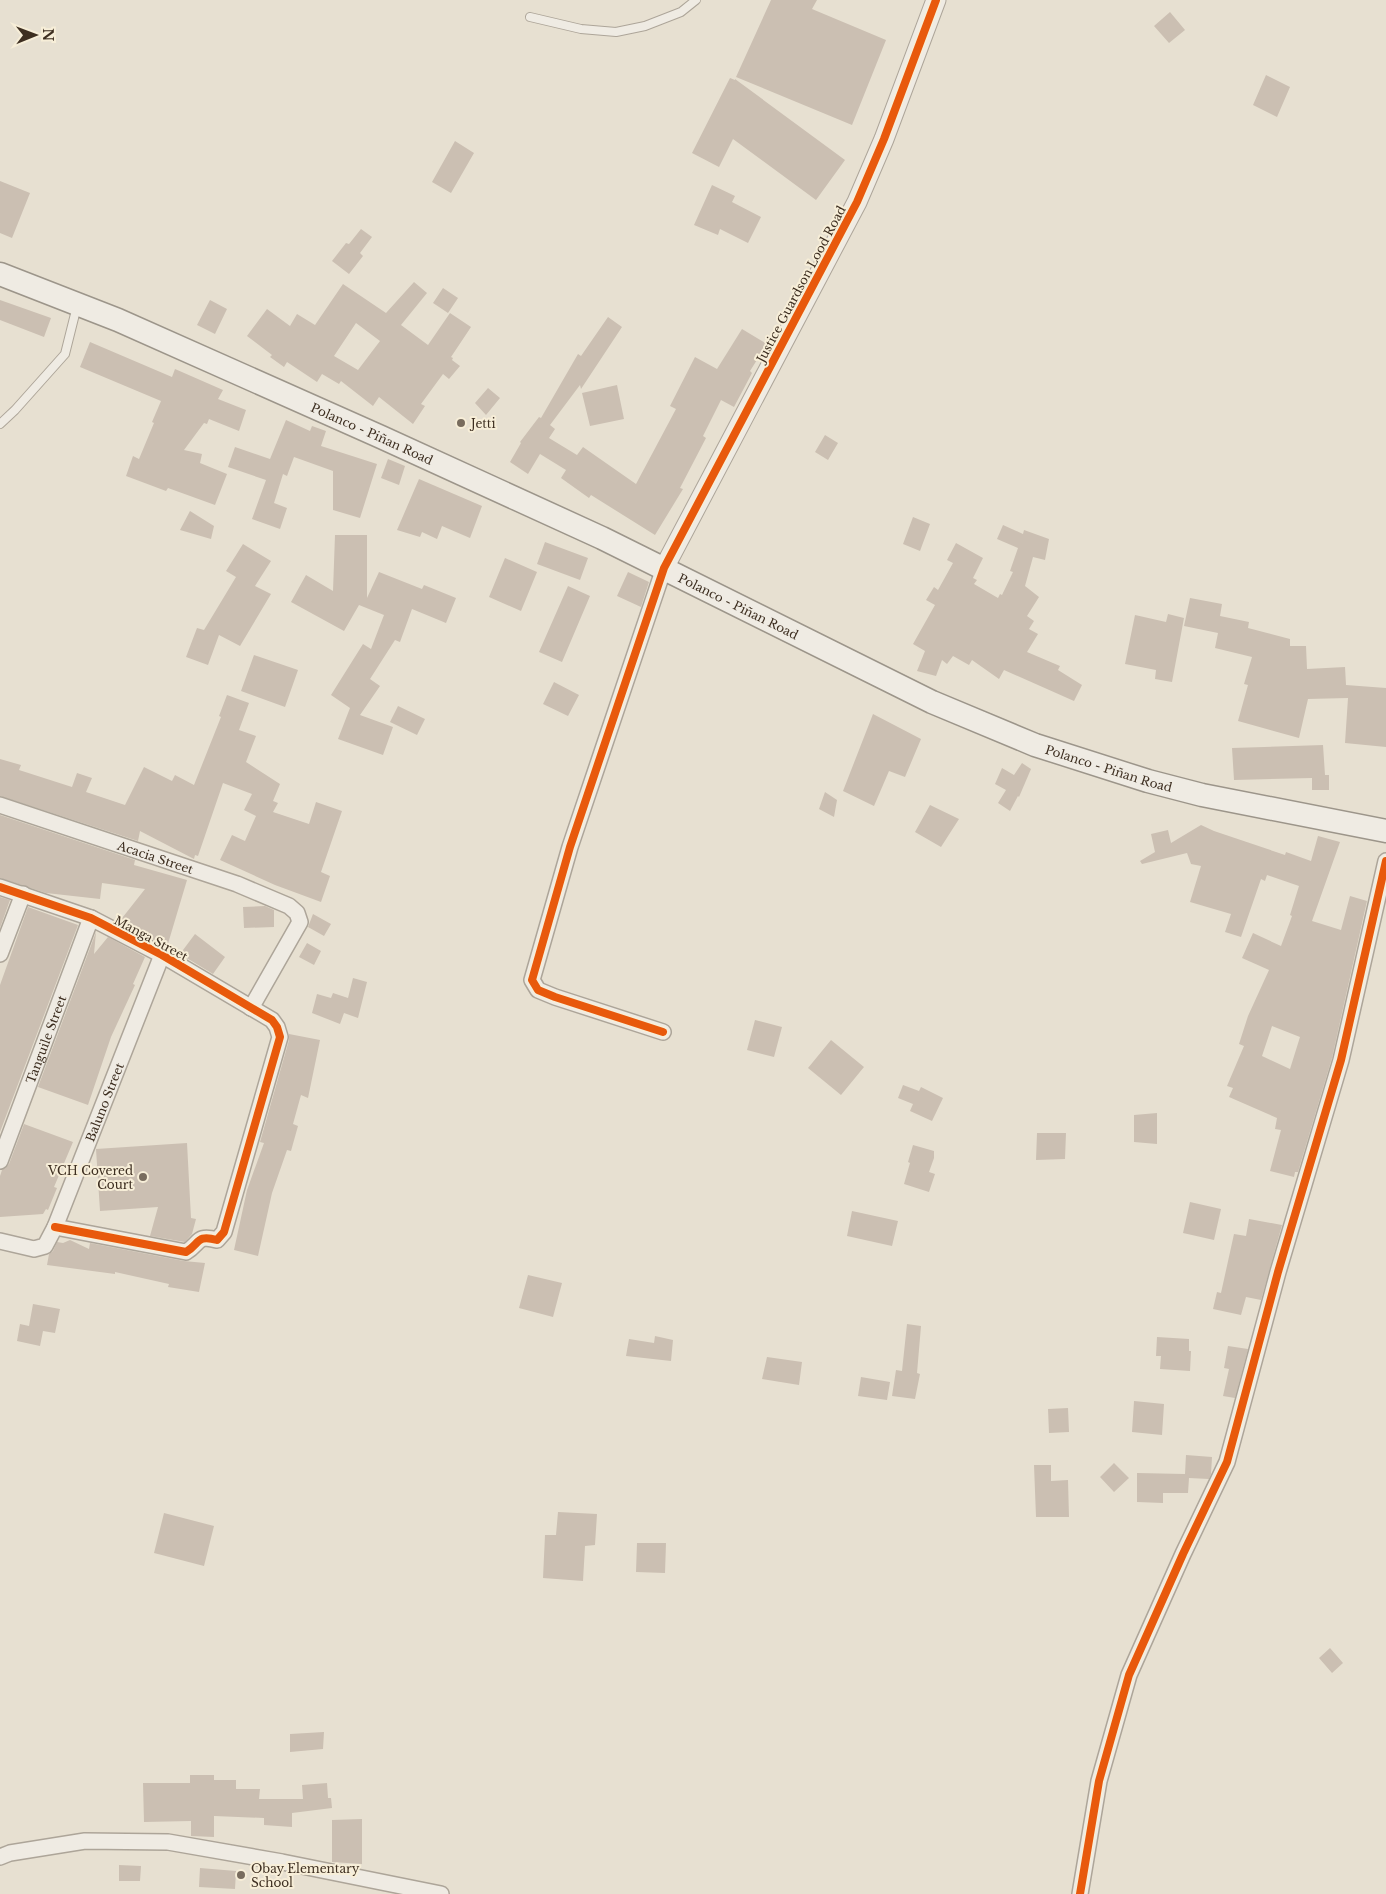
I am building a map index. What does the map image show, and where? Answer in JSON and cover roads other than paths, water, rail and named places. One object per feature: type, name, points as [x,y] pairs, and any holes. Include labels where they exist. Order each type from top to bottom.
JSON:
[{"type":"main road","name":"Polanco - Piñan Road","points":[[0,274],[136,328],[373,433],[602,538],[932,702],[1035,745],[1148,782],[1202,795],[1386,831]]},
{"type":"street","name":"Justice Guardson Lood Road","points":[[664,568],[857,202],[887,130],[936,0]]},
{"type":"street","points":[[663,1032],[538,990],[532,980],[570,847],[664,568]]},
{"type":"street","name":"Acacia Street","points":[[0,805],[237,884],[289,906],[297,913],[300,922],[251,1008]]},
{"type":"street","points":[[1080,1894],[1099,1781],[1129,1675],[1183,1554],[1227,1462],[1278,1272],[1341,1060],[1386,861]]},
{"type":"street","name":"Manga Street","points":[[0,887],[91,918],[162,955],[272,1020],[280,1037],[224,1232],[217,1240],[206,1237],[198,1241],[186,1252],[55,1227]]},
{"type":"street","points":[[0,954],[23,894]]},
{"type":"street","name":"Tanguile Street","points":[[0,1161],[91,918]]},
{"type":"street","name":"Baluno Street","points":[[0,1241],[34,1249],[45,1246],[55,1227],[162,955]]},
{"type":"street","points":[[0,1857],[10,1853],[85,1841],[168,1842],[282,1862],[441,1894]]},
{"type":"lane","points":[[530,17],[581,29],[616,32],[645,26],[681,12],[696,0]]},
{"type":"lane","points":[[0,424],[65,354],[78,304]]},
{"type":"place","name":"Jetti","points":[[461,423]]},
{"type":"place","name":"VCH Covered Court","points":[[143,1177]]},
{"type":"place","name":"Obay Elementary School","points":[[241,1875]]}]
